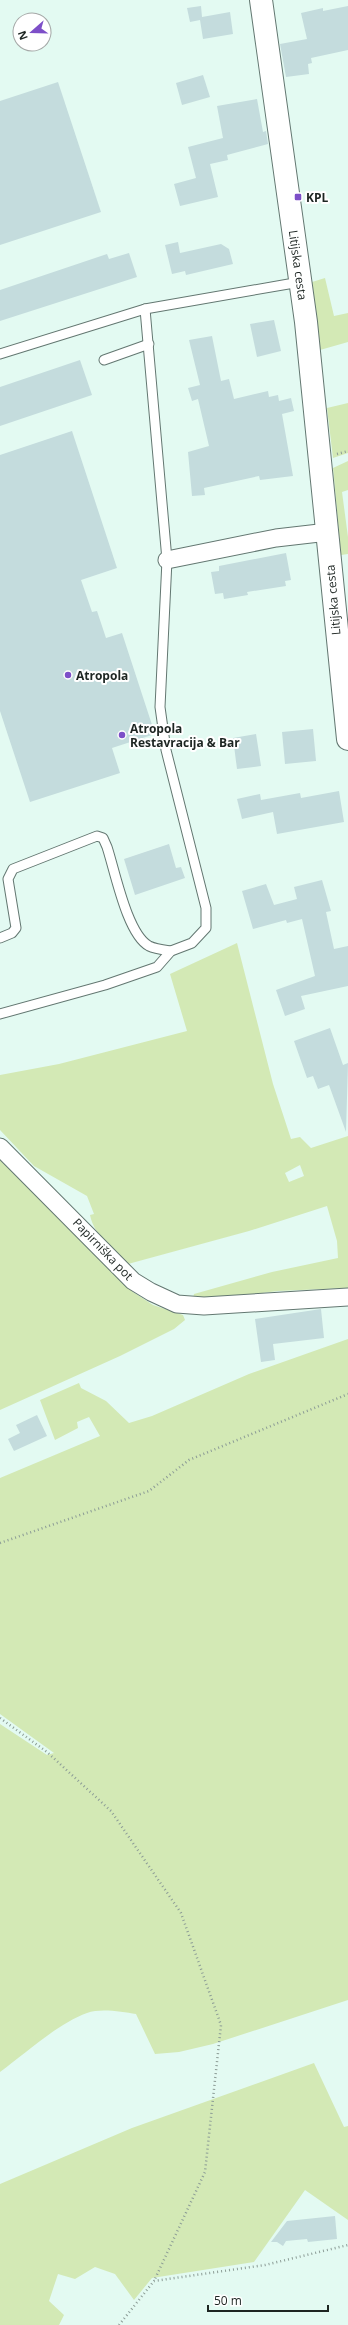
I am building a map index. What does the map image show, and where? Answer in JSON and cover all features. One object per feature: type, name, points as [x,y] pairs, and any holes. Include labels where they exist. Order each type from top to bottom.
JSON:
[{"type":"main road","name":"Litijska cesta","points":[[261,0],[300,282],[328,532],[342,626],[348,739]]},
{"type":"street","points":[[167,560],[276,538],[328,532]]},
{"type":"street","name":"Papirniška pot","points":[[0,1147],[133,1281],[151,1292],[177,1304],[204,1306],[348,1298]]},
{"type":"lane","points":[[0,354],[146,309],[300,282]]},
{"type":"lane","points":[[0,938],[12,933],[16,928],[8,879],[13,869],[97,836],[103,838],[107,847],[137,935],[150,946],[171,951],[192,944],[206,928],[206,908],[166,750],[160,707],[167,560],[146,309]]},
{"type":"lane","points":[[104,360],[149,344]]},
{"type":"lane","points":[[0,1014],[105,985],[158,967],[171,951]]},
{"type":"path","points":[[0,1543],[149,1491],[189,1460],[348,1394]]},
{"type":"path","points":[[0,1718],[47,1752],[111,1812],[181,1914],[222,2025],[205,2172],[154,2281],[119,2325]]},
{"type":"path","points":[[154,2281],[265,2265],[348,2245]]},
{"type":"green space","points":[[325,278],[334,316],[348,313],[348,342],[320,350],[312,282]]},
{"type":"green space","points":[[348,403],[348,453],[333,458],[327,408]]},
{"type":"green space","points":[[348,461],[348,490],[342,492],[348,537],[348,554],[341,555],[333,468]]},
{"type":"green space","points":[[237,943],[273,1084],[291,1139],[300,1137],[311,1148],[348,1136],[348,1288],[278,1291],[220,1298],[193,1298],[194,1294],[272,1272],[338,1258],[337,1241],[327,1206],[249,1231],[128,1264],[105,1242],[92,1223],[90,1215],[94,1214],[87,1196],[34,1166],[0,1130],[0,1075],[59,1064],[187,1031],[170,974]],"holes":[[[300,1165],[304,1176],[289,1182],[285,1173]]]},
{"type":"green space","points":[[0,1160],[133,1292],[153,1305],[183,1315],[185,1320],[174,1329],[120,1356],[0,1410]]},
{"type":"green space","points":[[348,1339],[348,2000],[213,2044],[179,2052],[155,2054],[136,2014],[112,2011],[87,2013],[53,2031],[0,2072],[0,1724],[47,1755],[54,1753],[0,1714],[0,1478],[100,1436],[89,1417],[77,1422],[78,1428],[55,1440],[40,1400],[79,1383],[81,1388],[106,1401],[129,1423],[152,1416],[249,1374]]},
{"type":"green space","points":[[314,2063],[344,2127],[348,2126],[348,2220],[305,2190],[254,2262],[152,2278],[134,2300],[115,2274],[95,2267],[75,2279],[58,2274],[49,2301],[64,2315],[59,2325],[0,2325],[0,2184],[132,2128]]},
{"type":"building","points":[[201,6],[202,17],[230,12],[233,34],[203,39],[200,20],[190,22],[187,8]]},
{"type":"building","points":[[348,6],[348,50],[311,58],[312,63],[308,64],[309,74],[286,77],[280,44],[307,39],[301,13],[323,8],[323,11]]},
{"type":"building","points":[[203,75],[210,97],[182,105],[176,83]]},
{"type":"building","points":[[58,82],[101,212],[0,245],[0,101]]},
{"type":"building","points":[[257,99],[263,132],[266,131],[268,144],[227,155],[228,160],[210,164],[218,197],[180,206],[174,184],[196,178],[188,147],[223,138],[217,106]]},
{"type":"building","points":[[178,242],[180,253],[221,244],[229,249],[233,264],[186,275],[185,271],[172,274],[165,245]]},
{"type":"building","points":[[129,253],[137,277],[0,321],[0,290],[107,254],[109,259]]},
{"type":"building","points":[[274,320],[281,351],[257,357],[250,324]]},
{"type":"building","points":[[212,336],[221,381],[229,379],[234,399],[268,391],[269,397],[278,395],[279,401],[291,398],[294,411],[282,414],[293,476],[260,480],[259,476],[204,488],[205,495],[192,496],[188,452],[209,446],[198,399],[192,401],[188,388],[200,385],[189,340]]},
{"type":"building","points":[[80,360],[92,395],[0,426],[0,387]]},
{"type":"building","name":"Atropola","points":[[72,431],[117,568],[81,580],[92,612],[97,611],[106,638],[122,633],[155,734],[112,748],[120,773],[30,802],[0,711],[0,455]]},
{"type":"building","points":[[286,553],[291,580],[285,581],[286,586],[247,592],[248,595],[224,599],[223,593],[215,594],[211,572],[219,571],[219,566]]},
{"type":"building","points":[[313,729],[316,761],[285,764],[282,732]]},
{"type":"building","points":[[256,734],[261,766],[237,769],[233,738]]},
{"type":"building","points":[[339,791],[344,822],[277,834],[273,812],[242,819],[237,799],[260,794],[261,800],[300,793],[301,798]]},
{"type":"building","points":[[169,844],[176,868],[181,867],[185,878],[135,895],[124,859]]},
{"type":"building","points":[[322,880],[331,911],[326,912],[334,949],[348,946],[348,986],[301,996],[305,1009],[285,1016],[276,990],[315,976],[302,919],[287,923],[286,920],[253,929],[242,891],[266,884],[274,905],[297,899],[294,887]]},
{"type":"building","points":[[330,1028],[343,1065],[348,1063],[346,1132],[329,1085],[318,1089],[313,1076],[307,1078],[294,1041]]},
{"type":"building","points":[[321,1309],[324,1338],[273,1344],[275,1360],[261,1362],[255,1319]]},
{"type":"building","points":[[37,1415],[47,1436],[14,1451],[8,1439],[20,1433],[16,1425]]},
{"type":"building","points":[[335,2216],[337,2239],[308,2242],[307,2239],[286,2241],[283,2246],[277,2242],[271,2242],[287,2221]]},
{"type":"place","name":"KPL","points":[[298,197]]},
{"type":"place","name":"Atropola","points":[[68,675]]},
{"type":"place","name":"Atropola Restavracija & Bar","points":[[122,735]]}]
